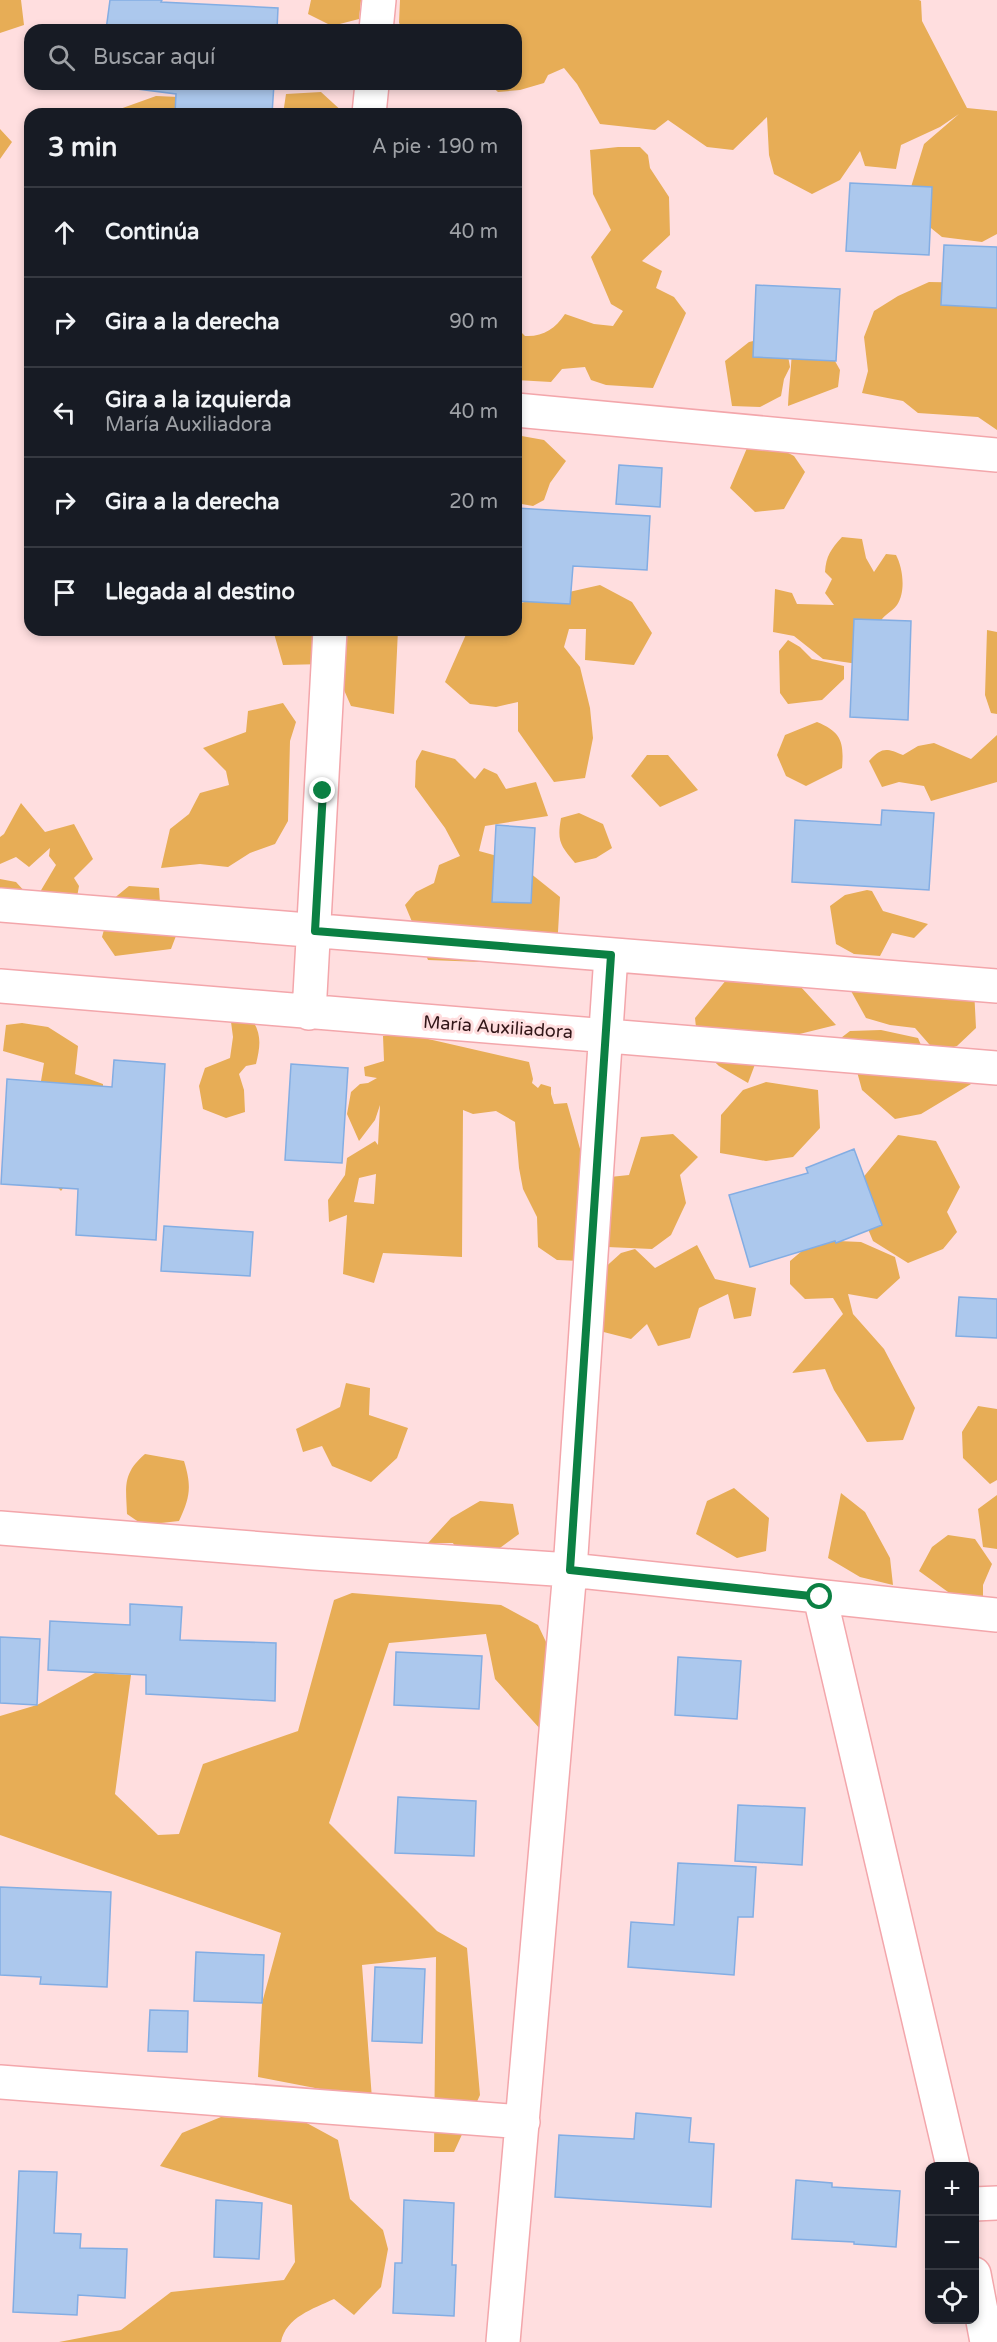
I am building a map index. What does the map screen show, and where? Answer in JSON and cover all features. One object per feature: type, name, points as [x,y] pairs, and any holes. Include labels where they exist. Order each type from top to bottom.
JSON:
[{"type":"street","points":[[377,24],[379,0]]},
{"type":"street","points":[[370,108],[371,90]]},
{"type":"street","points":[[522,411],[997,455]]},
{"type":"street","points":[[309,1013],[330,636]]},
{"type":"street","points":[[0,905],[997,986]]},
{"type":"street","points":[[503,2342],[570,1570],[611,955]]},
{"type":"street","name":"María Auxiliadora","points":[[0,986],[997,1068]]},
{"type":"street","points":[[0,1528],[314,1553],[570,1570],[997,1615]]},
{"type":"street","points":[[820,1597],[952,2162]]},
{"type":"street","points":[[0,2082],[523,2122]]},
{"type":"street","points":[[979,2204],[997,2203]]},
{"type":"street","points":[[979,2297],[987,2342]]},
{"type":"shaded area","points":[[0,0],[21,0],[24,25],[0,33]]},
{"type":"shaded area","points":[[311,0],[361,0],[359,19],[340,24],[328,24],[308,14]]},
{"type":"shaded area","points":[[400,0],[919,0],[921,1],[922,21],[967,108],[997,111],[997,234],[982,242],[942,237],[905,207],[924,144],[959,114],[940,127],[901,145],[896,169],[865,166],[860,151],[840,180],[812,194],[774,174],[769,155],[767,117],[733,150],[707,147],[668,120],[655,130],[600,124],[577,84],[564,68],[548,75],[544,83],[522,89],[522,24],[399,23]]},
{"type":"shaded area","points":[[496,90],[520,90],[498,92]]},
{"type":"shaded area","points":[[321,92],[338,108],[284,108],[286,94]]},
{"type":"shaded area","points":[[156,96],[226,99],[233,108],[123,108]]},
{"type":"shaded area","points":[[0,129],[12,142],[0,159]]},
{"type":"shaded area","points":[[640,147],[648,155],[650,168],[669,197],[670,235],[642,261],[662,271],[656,288],[674,297],[686,313],[653,388],[606,385],[591,380],[585,367],[562,369],[551,382],[522,380],[522,333],[525,336],[543,333],[553,328],[565,314],[594,324],[613,326],[623,311],[611,304],[591,257],[611,230],[593,194],[590,150]]},
{"type":"shaded area","points":[[929,282],[985,283],[997,295],[997,430],[978,417],[918,413],[903,401],[862,393],[868,371],[864,337],[874,311],[898,296]]},
{"type":"shaded area","points":[[784,334],[790,367],[784,379],[781,396],[760,407],[732,406],[725,361],[749,342]]},
{"type":"shaded area","points":[[821,336],[840,370],[838,387],[788,406],[792,342]]},
{"type":"shaded area","points":[[522,436],[544,440],[566,461],[550,483],[544,500],[533,506],[522,504]]},
{"type":"shaded area","points":[[771,444],[794,456],[805,472],[784,509],[755,512],[730,488],[747,448]]},
{"type":"shaded area","points":[[842,537],[862,539],[866,558],[874,572],[886,554],[896,555],[900,566],[903,580],[902,594],[897,605],[879,625],[872,666],[823,659],[794,636],[773,632],[775,589],[792,593],[797,604],[834,605],[825,593],[832,579],[825,572],[830,553]]},
{"type":"shaded area","points":[[600,585],[632,602],[652,633],[634,665],[585,660],[586,629],[569,629],[564,647],[580,667],[590,708],[593,738],[585,778],[554,782],[518,731],[518,702],[496,707],[470,704],[445,682],[465,636],[522,636],[522,603]]},
{"type":"shaded area","points":[[987,630],[997,632],[997,714],[991,713],[985,695]]},
{"type":"shaded area","points":[[275,636],[316,636],[324,664],[283,665]]},
{"type":"shaded area","points":[[325,636],[398,636],[394,714],[351,706],[326,649]]},
{"type":"shaded area","points":[[788,640],[800,647],[812,659],[844,666],[844,679],[822,700],[788,704],[780,693],[779,651]]},
{"type":"shaded area","points":[[283,703],[296,722],[290,741],[288,821],[275,844],[250,853],[228,867],[200,864],[161,868],[170,829],[189,814],[200,793],[229,785],[226,771],[203,748],[246,732],[248,711]]},
{"type":"shaded area","points":[[817,722],[832,730],[840,739],[842,768],[806,786],[786,776],[777,755],[785,735]]},
{"type":"shaded area","points":[[997,735],[997,782],[931,801],[924,786],[899,782],[882,787],[869,761],[881,751],[892,751],[903,755],[918,746],[934,743],[971,759]]},
{"type":"shaded area","points":[[422,750],[455,759],[475,779],[484,768],[497,774],[506,789],[536,782],[548,816],[485,826],[479,851],[515,861],[560,897],[557,949],[502,960],[490,927],[482,962],[428,960],[405,905],[416,892],[434,883],[439,865],[460,856],[445,828],[415,787],[416,761]]},
{"type":"shaded area","points":[[647,755],[668,755],[698,790],[660,807],[631,776]]},
{"type":"shaded area","points":[[21,803],[45,832],[74,824],[93,859],[74,878],[79,886],[77,897],[40,892],[56,865],[49,856],[50,848],[29,867],[16,857],[0,864],[0,837],[4,834]]},
{"type":"shaded area","points":[[579,813],[603,824],[612,848],[596,858],[575,863],[561,842],[560,826],[561,818]]},
{"type":"shaded area","points":[[0,879],[16,882],[27,894],[0,920]]},
{"type":"shaded area","points":[[129,886],[159,888],[161,917],[179,928],[171,949],[115,956],[102,937],[112,900]]},
{"type":"shaded area","points":[[872,891],[883,911],[928,924],[914,938],[892,933],[880,956],[854,954],[836,944],[830,906],[845,895]]},
{"type":"shaded area","points":[[863,977],[974,989],[976,1028],[957,1046],[936,1052],[915,1028],[890,1025],[866,1018],[851,991]]},
{"type":"shaded area","points":[[727,979],[800,986],[836,1025],[763,1043],[748,1083],[719,1066],[698,1046],[695,1018]]},
{"type":"shaded area","points":[[253,1021],[258,1031],[259,1042],[256,1064],[246,1066],[239,1074],[244,1090],[245,1112],[226,1118],[203,1109],[199,1086],[205,1068],[230,1058],[233,1037],[231,1022]]},
{"type":"shaded area","points":[[22,1023],[48,1027],[78,1046],[75,1074],[103,1084],[103,1120],[80,1165],[61,1191],[32,1160],[44,1063],[3,1051],[6,1025]]},
{"type":"shaded area","points":[[881,1030],[918,1038],[924,1052],[956,1063],[971,1084],[921,1114],[895,1119],[862,1090],[856,1068],[837,1041],[850,1031]]},
{"type":"shaded area","points":[[402,1033],[529,1062],[532,1083],[538,1088],[541,1084],[551,1087],[554,1104],[567,1103],[592,1191],[610,1177],[629,1175],[641,1137],[673,1134],[698,1157],[680,1175],[686,1203],[671,1235],[652,1249],[585,1246],[580,1261],[557,1260],[538,1247],[537,1217],[523,1189],[515,1122],[496,1111],[473,1114],[463,1110],[462,1257],[383,1253],[374,1283],[343,1274],[347,1215],[329,1222],[328,1200],[345,1175],[347,1158],[375,1141],[378,1145],[380,1105],[375,1120],[359,1141],[347,1114],[351,1092],[360,1084],[377,1078],[365,1076],[364,1067],[384,1061],[383,1036]],"holes":[[[376,1174],[374,1204],[354,1202],[359,1178]]]},
{"type":"shaded area","points":[[766,1082],[818,1090],[820,1128],[793,1157],[766,1161],[720,1153],[721,1115],[743,1090]]},
{"type":"shaded area","points":[[898,1135],[936,1141],[960,1187],[947,1212],[957,1232],[943,1249],[908,1263],[873,1241],[852,1191]]},
{"type":"shaded area","points":[[815,1240],[861,1242],[895,1257],[900,1278],[877,1299],[848,1294],[853,1314],[884,1349],[915,1408],[903,1440],[867,1442],[834,1390],[825,1369],[792,1373],[843,1314],[833,1298],[805,1299],[790,1284],[790,1261]]},
{"type":"shaded area","points":[[697,1245],[715,1279],[756,1288],[751,1316],[734,1319],[728,1294],[699,1308],[690,1338],[658,1346],[647,1324],[631,1339],[584,1327],[580,1290],[621,1253],[635,1249],[655,1268]]},
{"type":"shaded area","points":[[346,1383],[370,1388],[369,1415],[408,1428],[397,1458],[371,1482],[332,1466],[322,1446],[303,1452],[296,1429],[340,1407]]},
{"type":"shaded area","points":[[978,1406],[997,1409],[997,1480],[990,1484],[963,1458],[962,1432]]},
{"type":"shaded area","points":[[145,1454],[184,1461],[189,1492],[179,1521],[143,1525],[127,1514],[126,1488],[129,1474]]},
{"type":"shaded area","points":[[734,1488],[769,1518],[766,1551],[737,1558],[696,1534],[707,1501]]},
{"type":"shaded area","points":[[841,1493],[865,1512],[890,1558],[893,1585],[860,1577],[828,1558]]},
{"type":"shaded area","points":[[997,1495],[997,1549],[983,1547],[978,1509]]},
{"type":"shaded area","points":[[480,1501],[513,1504],[519,1534],[485,1559],[461,1558],[453,1543],[428,1543],[451,1518]]},
{"type":"shaded area","points":[[948,1535],[975,1539],[992,1564],[983,1585],[983,1597],[966,1605],[919,1571],[932,1547]]},
{"type":"shaded area","points":[[352,1593],[501,1605],[538,1625],[564,1680],[542,1731],[495,1679],[486,1634],[389,1643],[329,1823],[437,1931],[467,1948],[480,2095],[454,2152],[434,2152],[436,1957],[362,1965],[372,2099],[258,2077],[262,2003],[281,1933],[0,1835],[0,1716],[37,1705],[95,1673],[131,1675],[115,1794],[158,1835],[179,1834],[203,1764],[298,1731],[334,1600]]},
{"type":"shaded area","points":[[221,2117],[303,2121],[338,2140],[350,2199],[383,2230],[388,2249],[381,2287],[354,2315],[334,2299],[309,2310],[288,2326],[281,2342],[59,2342],[121,2330],[171,2292],[284,2280],[295,2262],[292,2205],[160,2166],[182,2133]]},
{"type":"building","points":[[110,0],[162,0],[161,2],[278,8],[277,24],[107,24]]},
{"type":"building","points":[[145,90],[274,90],[272,108],[175,108],[176,94]]},
{"type":"building","points":[[850,183],[932,187],[929,255],[846,251]]},
{"type":"building","points":[[944,245],[997,247],[997,308],[941,305]]},
{"type":"building","points":[[756,285],[840,289],[836,361],[753,357]]},
{"type":"building","points":[[619,465],[662,468],[660,507],[616,504]]},
{"type":"building","points":[[522,508],[650,516],[647,570],[573,566],[570,604],[522,601]]},
{"type":"building","points":[[854,619],[911,621],[908,720],[850,717]]},
{"type":"building","points":[[882,810],[934,813],[929,890],[792,882],[795,820],[881,825]]},
{"type":"building","points":[[496,825],[535,828],[531,903],[492,902]]},
{"type":"building","points":[[114,1060],[165,1064],[156,1240],[76,1235],[78,1189],[1,1184],[7,1079],[112,1087]]},
{"type":"building","points":[[291,1064],[348,1068],[342,1163],[285,1160]]},
{"type":"building","points":[[854,1149],[882,1225],[836,1243],[835,1241],[750,1267],[729,1195],[808,1173],[806,1168]]},
{"type":"building","points":[[164,1226],[253,1232],[250,1276],[161,1271]]},
{"type":"building","points":[[959,1297],[997,1299],[997,1338],[956,1336]]},
{"type":"building","points":[[130,1604],[182,1607],[180,1640],[276,1643],[275,1701],[146,1694],[146,1675],[48,1670],[50,1621],[130,1625]]},
{"type":"building","points":[[0,1637],[40,1639],[37,1705],[0,1703]]},
{"type":"building","points":[[396,1652],[482,1656],[479,1709],[394,1705]]},
{"type":"building","points":[[678,1657],[741,1661],[737,1719],[675,1715]]},
{"type":"building","points":[[398,1797],[476,1801],[474,1856],[395,1853]]},
{"type":"building","points":[[738,1805],[805,1808],[802,1865],[735,1861]]},
{"type":"building","points":[[678,1863],[756,1867],[753,1917],[738,1917],[734,1975],[628,1967],[631,1922],[674,1925]]},
{"type":"building","points":[[0,1887],[111,1892],[107,1987],[40,1984],[41,1977],[0,1975]]},
{"type":"building","points":[[196,1952],[264,1955],[262,2003],[194,2001]]},
{"type":"building","points":[[375,1967],[425,1969],[422,2043],[372,2041]]},
{"type":"building","points":[[150,2010],[188,2011],[187,2052],[148,2051]]},
{"type":"building","points":[[636,2113],[691,2118],[689,2142],[714,2144],[711,2207],[555,2197],[559,2135],[634,2139]]},
{"type":"building","points":[[19,2171],[57,2172],[54,2233],[81,2234],[80,2248],[127,2249],[125,2298],[78,2295],[77,2315],[13,2312]]},
{"type":"building","points":[[796,2180],[832,2183],[832,2187],[900,2191],[896,2247],[792,2239]]},
{"type":"building","points":[[216,2200],[262,2203],[259,2259],[214,2257]]},
{"type":"building","points":[[404,2200],[454,2203],[452,2265],[456,2265],[454,2316],[393,2313],[395,2263],[402,2263]]},
{"type":"route","points":[[323,791],[315,931],[611,955],[570,1570],[820,1597]]}]
